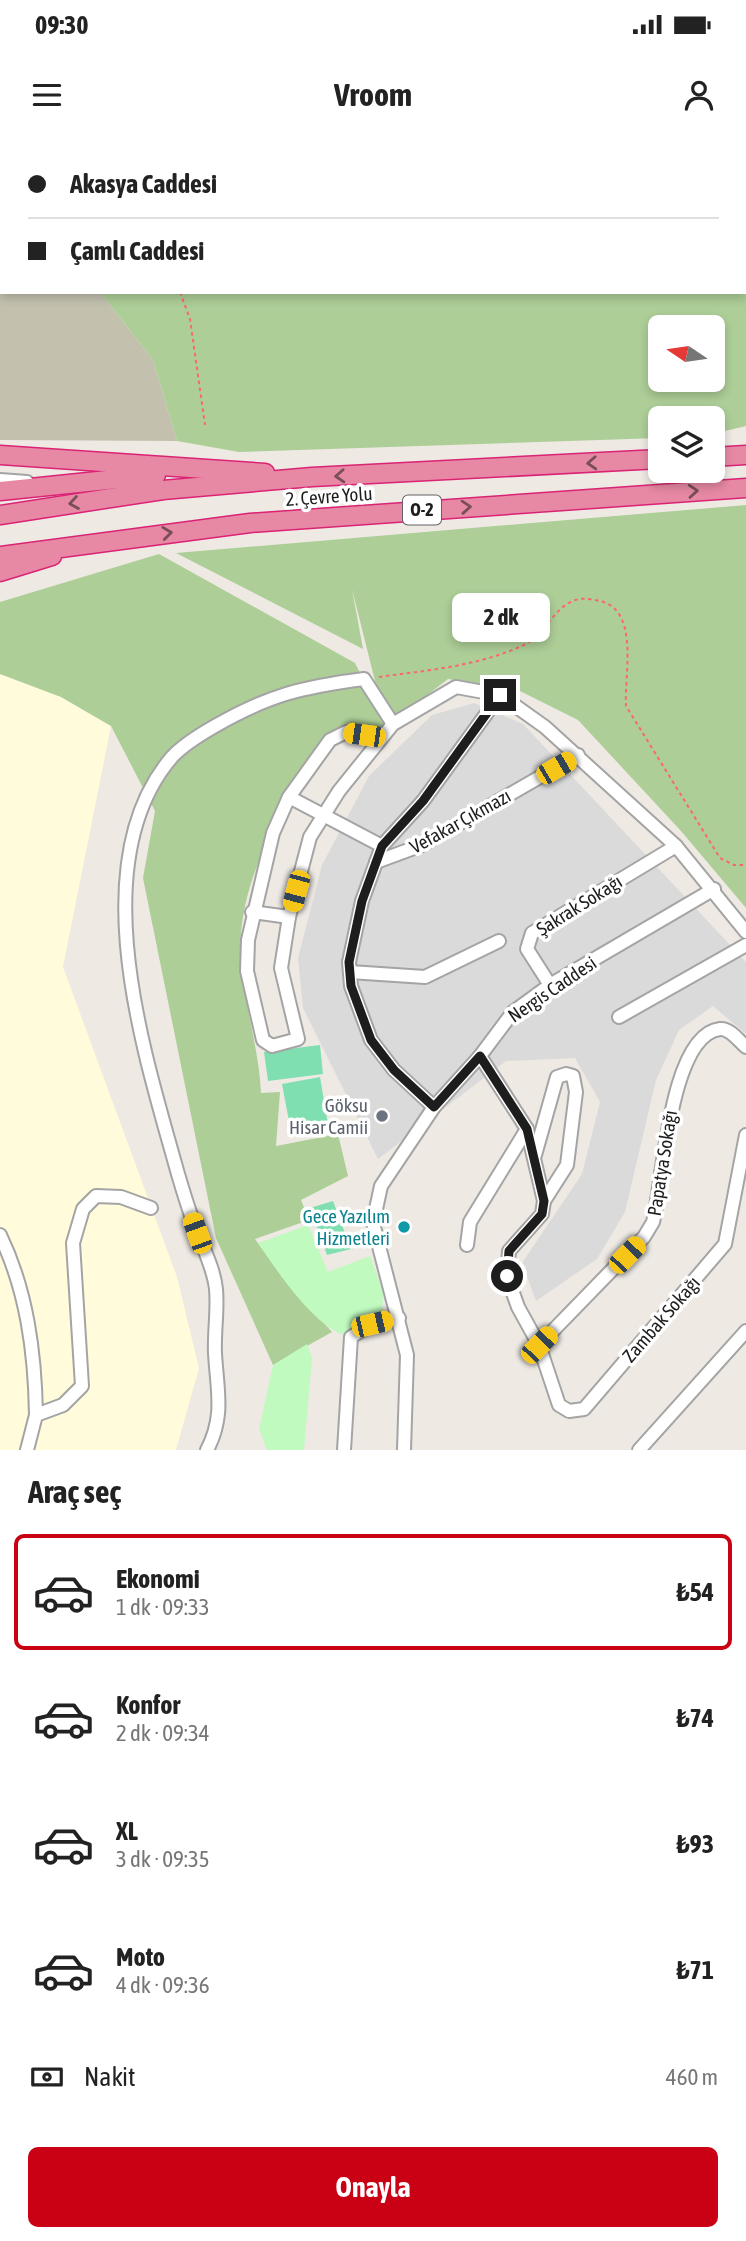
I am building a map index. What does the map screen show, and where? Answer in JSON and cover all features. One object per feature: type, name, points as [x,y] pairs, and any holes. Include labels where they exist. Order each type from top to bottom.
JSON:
[{"type":"highway","points":[[0,455],[312,477]]},
{"type":"highway","points":[[725,456],[746,455]]},
{"type":"highway","name":"2. Çevre Yolu","points":[[0,515],[163,490],[312,477],[648,460]]},
{"type":"highway","points":[[0,491],[222,469]]},
{"type":"highway","name":"2. Çevre Yolu","points":[[0,556],[250,523],[746,488]]},
{"type":"highway","points":[[0,572],[99,541]]},
{"type":"street","points":[[0,480],[62,484]]},
{"type":"street","points":[[207,1450],[221,1416],[214,1325],[216,1290],[211,1265],[179,1175],[135,1007],[125,924],[125,886],[132,843],[150,789],[173,756],[204,732],[258,702],[314,686],[364,679],[393,724]]},
{"type":"street","points":[[382,737],[346,732],[330,740],[289,797],[273,833],[252,912],[247,971],[263,1040],[272,1046],[298,1039],[281,968],[289,917],[310,837],[339,791],[393,724],[456,687],[500,695],[578,755],[676,846],[714,889],[746,932]]},
{"type":"street","points":[[434,1107],[394,1070],[371,1040],[351,986],[349,962],[362,901],[382,846],[423,801],[500,695]]},
{"type":"street","name":"Vefakar Çıkmazı","points":[[376,863],[422,845],[578,755]]},
{"type":"street","name":"Vefakar Çıkmazı","points":[[289,797],[382,846]]},
{"type":"street","name":"Şakrak Sokağı","points":[[550,985],[527,949],[532,933],[676,846]]},
{"type":"street","name":"Nergis Caddesi","points":[[404,1450],[407,1355],[373,1223],[381,1186],[434,1107],[480,1056],[503,1021],[550,985],[714,889]]},
{"type":"street","points":[[252,912],[289,917]]},
{"type":"street","points":[[350,972],[425,977],[499,941]]},
{"type":"street","points":[[619,1017],[746,945]]},
{"type":"street","name":"Papatya Sokağı","points":[[539,1345],[644,1237],[653,1222],[672,1100],[693,1053],[705,1036],[720,1029],[729,1031],[746,1047]]},
{"type":"street","points":[[480,1056],[527,1129],[544,1201],[542,1214],[509,1251],[507,1276],[518,1307],[539,1345]]},
{"type":"street","points":[[534,1157],[556,1077],[566,1074],[573,1076],[576,1092],[567,1165],[544,1201]]},
{"type":"street","points":[[467,1245],[470,1222],[527,1129]]},
{"type":"street","name":"Zambak Sokağı","points":[[539,1345],[559,1405],[569,1411],[584,1409],[725,1244],[746,1135]]},
{"type":"street","points":[[36,1415],[63,1405],[82,1387],[73,1244],[83,1209],[96,1196],[121,1197],[151,1208]]},
{"type":"street","points":[[0,1235],[17,1270],[35,1372],[36,1415],[27,1450]]},
{"type":"street","points":[[344,1450],[351,1338],[372,1324],[399,1318]]},
{"type":"street","points":[[639,1450],[746,1331]]},
{"type":"path","points":[[181,294],[190,319],[205,425]]},
{"type":"path","points":[[364,679],[479,663],[529,643],[572,601],[590,598],[610,603],[621,616],[628,637],[624,678],[626,706],[720,858],[734,865],[746,865]]},
{"type":"shaded area","points":[[0,294],[102,294],[153,360],[177,441],[0,440]]},
{"type":"shaded area","points":[[0,674],[61,697],[111,726],[63,967],[177,1277],[199,1368],[176,1450],[0,1450]]},
{"type":"shaded area","points":[[474,703],[523,724],[746,962],[746,1034],[713,1006],[679,1030],[656,1080],[625,1212],[597,1259],[536,1301],[522,1263],[582,1174],[600,1102],[575,1058],[506,1061],[378,1159],[303,1008],[298,958],[322,865],[369,776],[432,715]]},
{"type":"green space","points":[[102,294],[746,294],[746,426],[725,431],[725,406],[648,406],[648,438],[239,452],[177,441],[153,360]]},
{"type":"green space","points":[[746,505],[746,908],[681,831],[578,720],[516,689],[448,679],[387,726],[382,735],[325,739],[280,817],[255,872],[241,931],[241,961],[261,1093],[280,1092],[276,1146],[338,1134],[348,1176],[301,1200],[309,1220],[255,1239],[283,1278],[332,1332],[273,1365],[216,1238],[143,878],[155,811],[111,726],[61,697],[0,674],[0,602],[159,554],[355,663],[385,721],[352,589],[363,649],[176,553]]},
{"type":"green space","points":[[320,1045],[323,1074],[268,1081],[264,1052]]},
{"type":"green space","points":[[320,1077],[329,1130],[292,1137],[282,1084]]},
{"type":"green space","points":[[333,1201],[351,1249],[327,1255],[310,1208]]},
{"type":"green space","points":[[308,1225],[328,1272],[370,1256],[383,1291],[382,1316],[347,1336],[334,1330],[309,1310],[258,1243]]},
{"type":"green space","points":[[307,1344],[312,1358],[304,1450],[267,1450],[259,1429],[273,1365]]},
{"type":"place","name":"Göksu Hisar Camii","points":[[382,1116]]},
{"type":"place","name":"Gece Yazılım Hizmetleri","points":[[404,1227]]},
{"type":"route","points":[[500,695],[423,801],[382,846],[362,901],[349,962],[351,986],[371,1040],[394,1070],[434,1107],[480,1056],[527,1129],[544,1201],[542,1214],[509,1251],[507,1276]]}]
